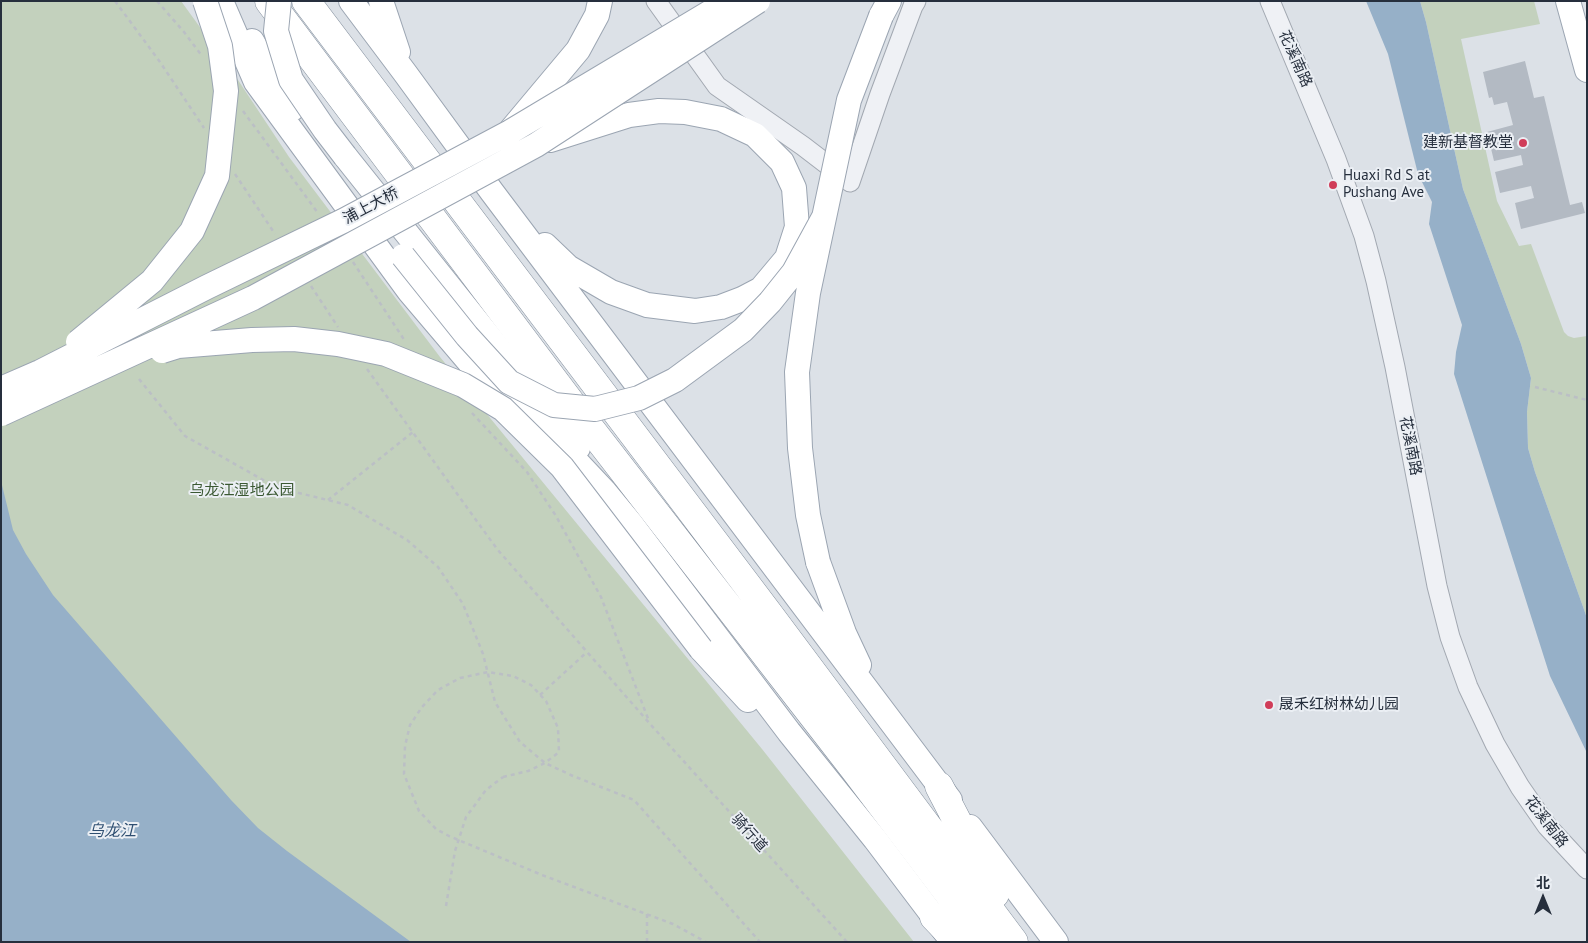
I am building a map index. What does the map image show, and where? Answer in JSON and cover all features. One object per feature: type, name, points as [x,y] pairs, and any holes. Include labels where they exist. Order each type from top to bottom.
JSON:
[{"type":"highway","points":[[269,1],[580,415],[854,769],[985,942]]},
{"type":"highway","points":[[306,1],[1014,942]]},
{"type":"highway","points":[[939,786],[1020,942]]},
{"type":"highway","points":[[934,917],[958,942]]},
{"type":"main road","points":[[40,372],[152,281],[192,231],[217,176],[226,91],[220,46],[205,1]]},
{"type":"main road","points":[[221,1],[256,82],[409,291],[482,377],[573,458],[632,525]]},
{"type":"main road","points":[[227,1],[301,125],[467,336],[509,382],[554,405],[595,408],[639,398],[675,380],[743,330],[770,302],[794,272],[824,218]]},
{"type":"main road","points":[[279,1],[276,31],[291,80],[325,130],[570,438],[632,525],[783,724],[875,839],[952,942]]},
{"type":"main road","points":[[351,1],[492,192],[1056,942]]},
{"type":"main road","points":[[381,1],[406,73]]},
{"type":"main road","points":[[510,132],[578,50],[598,15],[600,1]]},
{"type":"main road","name":"浦上大桥","points":[[1,389],[40,372],[207,287],[343,221],[510,132],[729,1]]},
{"type":"main road","points":[[1,414],[253,298],[536,145],[758,1]]},
{"type":"main road","points":[[1568,1],[1587,70]]},
{"type":"main road","points":[[1585,1],[1587,8]]},
{"type":"main road","points":[[880,709],[844,633],[818,562],[804,487],[800,448],[798,372],[808,293],[849,100],[885,8]]},
{"type":"main road","points":[[492,192],[568,267],[611,292],[648,305],[695,311],[721,307],[761,289],[788,258],[796,227],[794,188],[782,162],[755,135],[721,119],[685,112],[659,111],[629,115],[536,145]]},
{"type":"main road","points":[[94,372],[178,346],[252,340],[294,339],[338,344],[386,354],[463,385],[503,408],[562,467],[701,650],[875,839]]},
{"type":"street","points":[[656,1],[717,86],[804,146],[850,182],[880,94],[916,1]]},
{"type":"street","name":"花溪南路","points":[[1270,1],[1336,159],[1368,254],[1395,367],[1436,586],[1450,636],[1481,715],[1520,788],[1547,826],[1587,869]]},
{"type":"path","points":[[140,379],[185,436],[265,481],[299,494],[348,505],[407,540],[438,566],[463,604],[483,654],[495,702],[520,742],[545,763],[634,800],[760,942]]},
{"type":"path","points":[[1535,387],[1587,400]]},
{"type":"path","points":[[328,500],[413,432]]},
{"type":"path","points":[[540,694],[587,652]]},
{"type":"path","points":[[446,906],[456,851],[466,817],[486,790],[503,777],[528,771],[545,763],[559,752],[558,728],[546,702],[540,694],[530,684],[513,676],[488,672],[460,678],[438,690],[422,707],[410,726],[405,746],[404,774],[419,811],[436,829],[449,836],[542,874],[673,924],[706,942]]},
{"type":"path","name":"骑行道","points":[[651,725],[847,942]]},
{"type":"path","points":[[647,914],[647,942]]},
{"type":"green space","name":"乌龙江湿地公园","points":[[1,1],[181,1],[236,77],[289,157],[440,357],[762,749],[914,942],[370,942],[20,601],[1,521]]},
{"type":"green space","points":[[1420,1],[1534,1],[1540,24],[1461,39],[1497,201],[1519,246],[1531,244],[1564,332],[1574,338],[1587,336],[1587,618],[1528,448],[1527,412],[1531,378],[1521,344],[1463,189]]},
{"type":"water","points":[[1366,1],[1420,1],[1463,189],[1521,344],[1531,378],[1527,412],[1528,448],[1587,618],[1587,753],[1550,676],[1454,374],[1456,352],[1462,325],[1429,224],[1432,202],[1418,174],[1388,54]]},
{"type":"water","name":"乌龙江","points":[[1,481],[13,530],[26,554],[53,595],[231,800],[258,828],[287,851],[411,942],[1,942]]},
{"type":"building","name":"建新基督教堂","points":[[1525,61],[1534,98],[1544,96],[1570,205],[1582,202],[1585,213],[1521,229],[1515,203],[1534,198],[1531,186],[1500,193],[1495,172],[1523,165],[1521,155],[1494,161],[1487,132],[1513,125],[1507,102],[1494,105],[1492,97],[1489,98],[1483,72]]},
{"type":"place","name":"建新基督教堂","points":[[1523,143]]},
{"type":"place","name":"Huaxi Rd S at Pushang Ave","points":[[1333,185]]},
{"type":"place","name":"晟禾红树林幼儿园","points":[[1269,705]]}]
